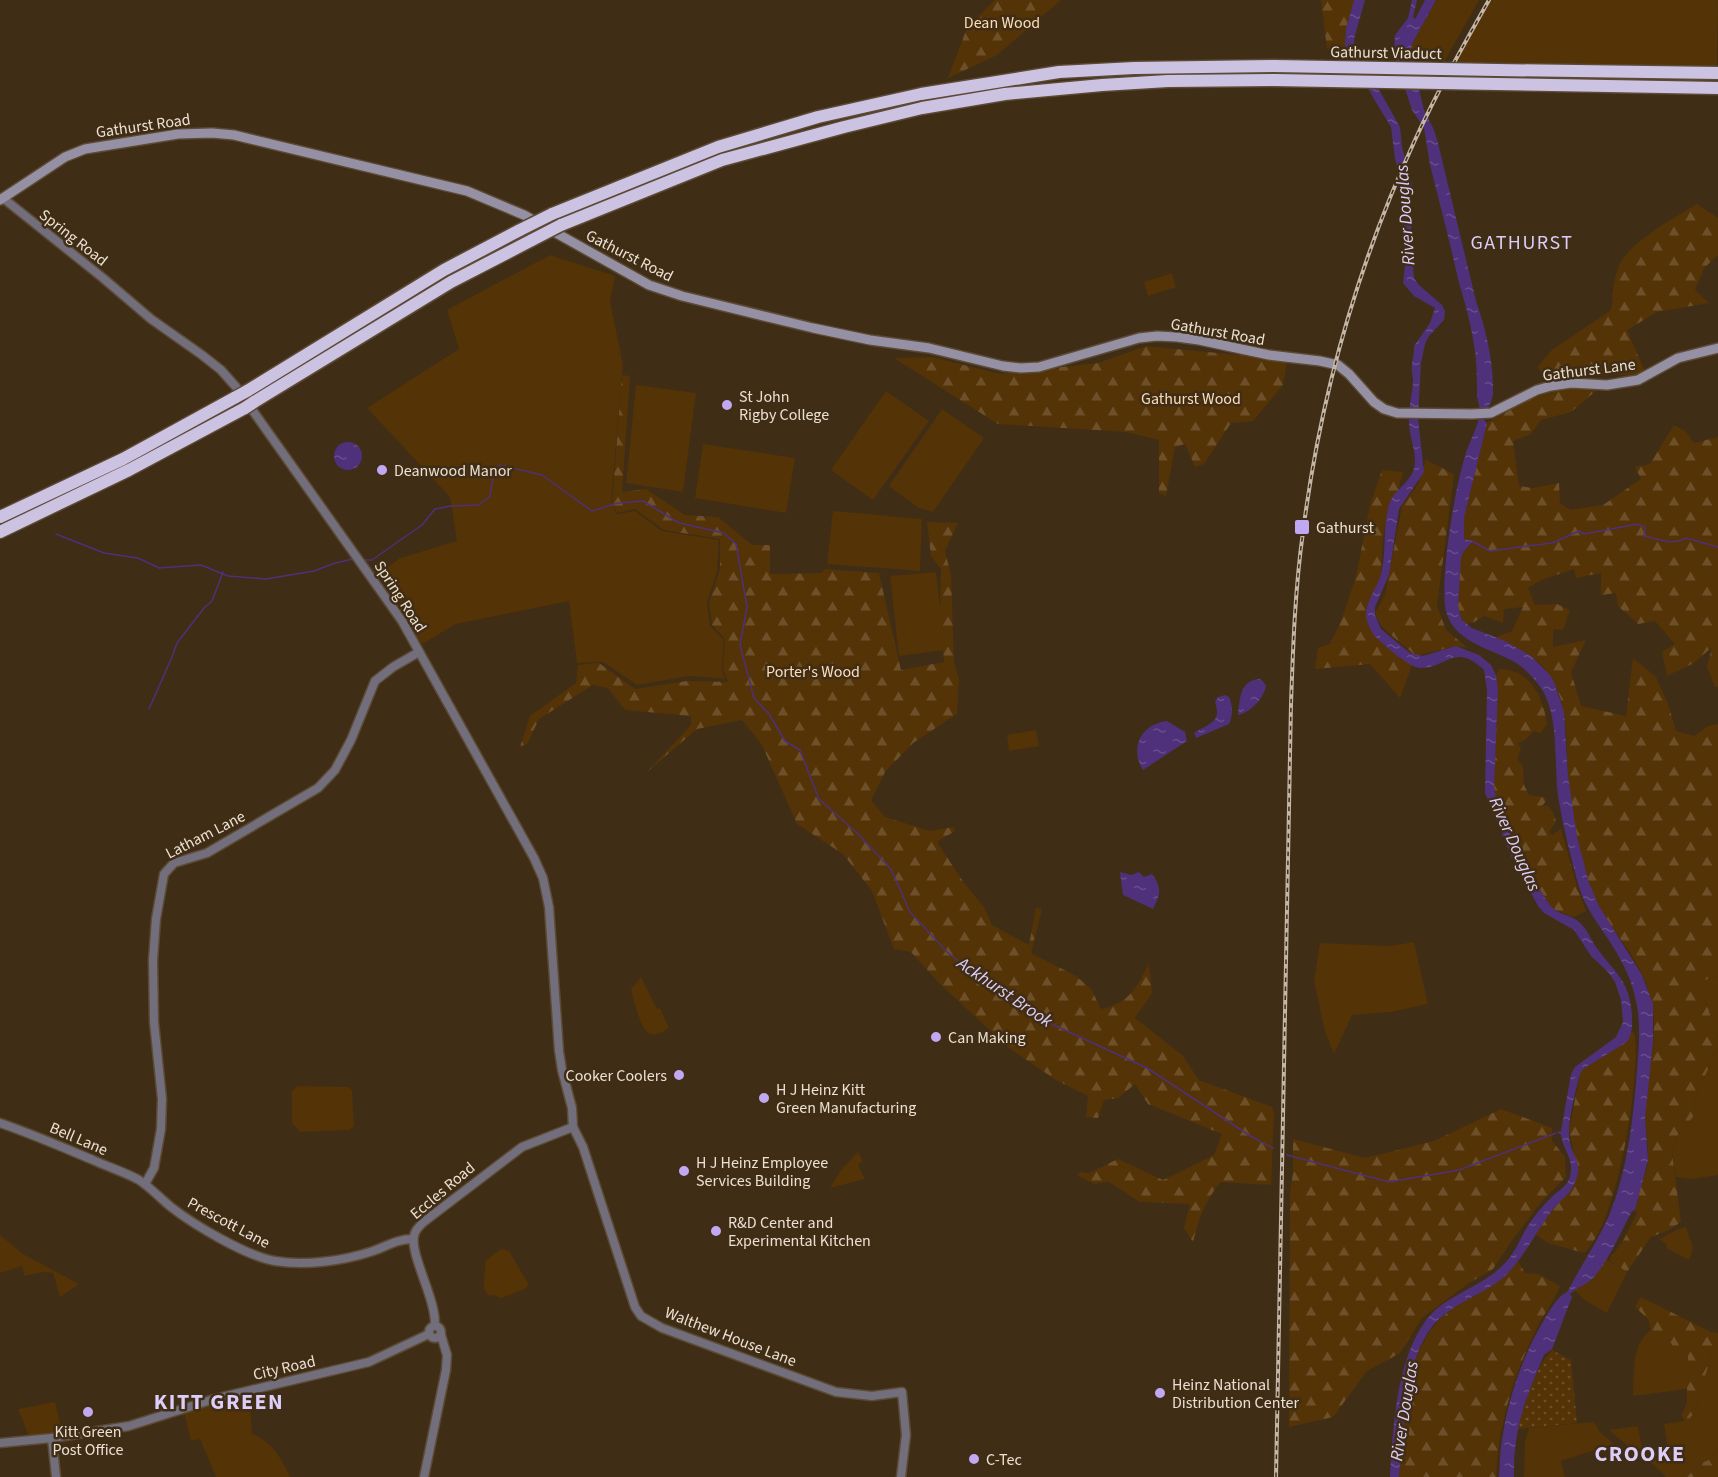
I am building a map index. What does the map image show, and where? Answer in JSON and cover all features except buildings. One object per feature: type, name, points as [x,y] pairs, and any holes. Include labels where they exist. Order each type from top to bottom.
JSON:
[{"type":"highway","name":"Gathurst Viaduct","points":[[0,517],[123,459],[247,391],[444,270],[552,214],[718,147],[818,117],[921,94],[1059,72],[1134,68],[1274,66],[1718,73]]},
{"type":"highway","name":"Gathurst Viaduct","points":[[0,532],[129,470],[250,405],[451,282],[561,225],[722,160],[844,127],[922,108],[1005,94],[1168,81],[1274,80],[1718,87]]},
{"type":"main road","name":"Gathurst Road","points":[[1,199],[65,157],[85,149],[178,134],[234,135],[467,191],[524,215],[649,285],[682,296],[870,340],[929,348],[992,364],[1021,368],[1039,367],[1138,338],[1156,336],[1199,340],[1254,353],[1338,365]]},
{"type":"main road","name":"Gathurst Lane","points":[[1338,365],[1379,406],[1390,411],[1423,415],[1481,414],[1494,412],[1537,390],[1551,386],[1571,383],[1607,385],[1630,381],[1652,374],[1678,358],[1718,348]]},
{"type":"street","name":"Spring Road","points":[[1,199],[103,278],[151,319],[221,370],[236,387],[402,621],[543,878],[550,916],[559,1051],[572,1108],[573,1127]]},
{"type":"street","name":"Latham Lane","points":[[145,1184],[154,1168],[161,1129],[162,1099],[154,1022],[153,960],[156,919],[164,874],[174,863],[207,853],[318,789],[335,770],[351,740],[375,681],[388,670],[419,652]]},
{"type":"street","name":"Bell Lane","points":[[0,1123],[81,1155],[145,1184]]},
{"type":"street","name":"Eccles Road","points":[[435,1325],[435,1310],[413,1239],[416,1229],[511,1154],[526,1145],[573,1127]]},
{"type":"street","name":"Walthew House Lane","points":[[573,1127],[583,1147],[635,1307],[645,1319],[662,1328],[836,1392],[872,1396],[902,1392],[906,1435],[901,1477]]},
{"type":"street","name":"Prescott Lane","points":[[145,1184],[177,1212],[222,1239],[256,1255],[277,1261],[306,1262],[347,1257],[367,1253],[401,1239],[413,1239]]},
{"type":"street","points":[[424,1477],[447,1355],[441,1329],[435,1325],[430,1327],[429,1334],[434,1338],[441,1335]]},
{"type":"street","name":"City Road","points":[[0,1443],[52,1438],[129,1426],[214,1399],[353,1366],[383,1356],[429,1334]]},
{"type":"street","points":[[52,1438],[56,1477]]},
{"type":"green space","name":"Dean Wood","points":[[995,0],[1061,0],[997,55],[948,78],[967,28]]},
{"type":"green space","points":[[1321,0],[1354,0],[1345,37],[1347,51],[1351,58],[1327,49]]},
{"type":"green space","points":[[1436,0],[1479,0],[1444,62],[1412,61],[1412,44]]},
{"type":"green space","points":[[1491,0],[1718,0],[1717,66],[1456,62]]},
{"type":"green space","points":[[1697,204],[1718,218],[1718,255],[1704,268],[1695,290],[1709,303],[1657,312],[1627,330],[1646,374],[1543,377],[1538,366],[1552,350],[1611,310],[1618,268],[1631,249],[1652,232]]},
{"type":"green space","points":[[550,255],[615,276],[610,301],[623,365],[611,502],[616,514],[635,511],[662,531],[719,540],[717,572],[707,602],[710,626],[724,640],[722,670],[725,679],[690,676],[637,685],[603,662],[577,663],[569,601],[456,624],[422,644],[378,574],[400,558],[457,541],[450,497],[367,408],[459,349],[447,310]]},
{"type":"green space","points":[[1172,273],[1176,287],[1148,296],[1144,282]]},
{"type":"green space","name":"Gathurst Wood","points":[[1146,346],[1287,362],[1283,385],[1253,421],[1231,423],[1204,464],[1195,467],[1185,444],[1175,447],[1166,496],[1159,493],[1159,440],[1127,432],[998,424],[894,358],[932,357],[1000,374],[1098,363]]},
{"type":"green space","name":"Porter's Wood","points":[[622,375],[630,376],[622,492],[646,489],[685,515],[718,517],[752,545],[770,545],[770,574],[822,573],[825,569],[879,573],[901,670],[944,662],[940,616],[941,569],[931,556],[927,522],[958,523],[945,551],[951,575],[954,663],[959,679],[957,714],[913,743],[885,772],[871,800],[885,817],[930,831],[954,827],[955,831],[937,842],[964,883],[984,907],[992,925],[1029,945],[1036,908],[1042,909],[1031,953],[1076,976],[1091,989],[1101,1009],[1126,998],[1136,987],[1149,963],[1152,993],[1135,1018],[1182,1055],[1199,1080],[1272,1107],[1274,1114],[1271,1185],[1221,1182],[1203,1210],[1193,1242],[1184,1228],[1190,1204],[1140,1202],[1109,1182],[1096,1185],[1077,1175],[1080,1172],[1089,1173],[1118,1159],[1163,1180],[1214,1155],[1222,1134],[1148,1104],[1135,1084],[1118,1098],[1104,1100],[1098,1118],[1086,1117],[1088,1096],[1056,1080],[1009,1048],[939,983],[911,952],[894,949],[872,891],[843,854],[797,824],[762,745],[742,720],[697,729],[647,772],[691,725],[691,716],[625,710],[608,688],[593,685],[539,719],[527,744],[520,747],[530,716],[576,683],[578,665],[599,663],[635,689],[687,681],[728,682],[723,669],[725,639],[712,625],[709,603],[720,569],[720,539],[664,530],[635,509],[617,513],[612,504]]},
{"type":"green space","points":[[636,385],[696,393],[683,492],[626,483]]},
{"type":"green space","points":[[1567,388],[1597,390],[1571,412],[1541,420],[1531,434],[1513,441],[1519,486],[1533,488],[1559,483],[1560,503],[1570,510],[1603,505],[1641,479],[1635,467],[1650,464],[1674,425],[1685,431],[1694,443],[1718,437],[1718,687],[1715,687],[1707,667],[1712,647],[1694,663],[1667,676],[1662,652],[1675,644],[1655,621],[1638,624],[1618,606],[1616,593],[1601,595],[1601,573],[1576,578],[1574,569],[1541,580],[1528,588],[1535,605],[1557,604],[1570,610],[1563,630],[1553,629],[1553,647],[1586,640],[1571,672],[1581,706],[1626,716],[1633,658],[1656,677],[1668,704],[1676,731],[1694,736],[1708,726],[1718,724],[1718,976],[1699,982],[1718,1038],[1718,1047],[1696,1096],[1693,1117],[1678,1135],[1672,1152],[1681,1222],[1651,1237],[1627,1272],[1609,1260],[1624,1239],[1637,1213],[1635,1210],[1638,1193],[1648,1162],[1645,1117],[1654,1033],[1649,990],[1630,952],[1598,905],[1588,882],[1573,816],[1564,711],[1556,687],[1545,669],[1533,657],[1494,638],[1512,631],[1523,607],[1504,609],[1503,623],[1484,616],[1466,624],[1461,617],[1458,601],[1461,558],[1463,552],[1473,541],[1464,539],[1464,518],[1487,423],[1529,399]]},
{"type":"green space","points":[[886,391],[929,421],[873,500],[831,470]]},
{"type":"green space","points":[[942,409],[984,438],[933,512],[919,508],[889,486]]},
{"type":"green space","points":[[703,444],[795,458],[786,513],[695,498]]},
{"type":"green space","points":[[1426,460],[1454,474],[1437,606],[1446,630],[1468,648],[1456,646],[1416,656],[1384,629],[1375,613],[1385,595],[1402,506],[1418,484]]},
{"type":"green space","points":[[1382,470],[1403,472],[1398,490],[1389,504],[1383,540],[1381,574],[1366,616],[1369,627],[1377,637],[1412,665],[1400,698],[1370,664],[1315,669],[1318,648],[1330,644],[1340,624],[1356,577],[1370,505]]},
{"type":"green space","points":[[833,511],[922,519],[920,571],[827,564]]},
{"type":"green space","points":[[936,572],[945,650],[899,656],[890,576]]},
{"type":"green space","points":[[1499,669],[1510,670],[1527,679],[1534,686],[1543,705],[1547,725],[1540,733],[1534,731],[1518,743],[1521,749],[1517,759],[1523,767],[1524,785],[1529,795],[1543,797],[1547,800],[1542,806],[1548,806],[1554,814],[1556,822],[1549,832],[1552,835],[1561,829],[1586,911],[1573,917],[1553,909],[1543,895],[1522,856],[1496,797],[1494,788],[1498,690],[1496,675]]},
{"type":"green space","points":[[1036,730],[1039,746],[1009,751],[1007,735]]},
{"type":"green space","points":[[1414,942],[1428,1004],[1391,1012],[1352,1015],[1334,1054],[1325,1032],[1314,981],[1320,943],[1390,946]]},
{"type":"green space","points":[[1718,976],[1718,1038],[1699,982]]},
{"type":"green space","points":[[641,977],[669,1028],[658,1034],[647,1032],[636,1006],[631,989]]},
{"type":"green space","points":[[1632,1031],[1635,1035],[1636,1056],[1630,1116],[1624,1150],[1607,1213],[1596,1237],[1584,1253],[1548,1243],[1535,1234],[1569,1192],[1578,1175],[1569,1130],[1580,1074],[1583,1069],[1627,1042]]},
{"type":"green space","points":[[1718,1047],[1718,1175],[1692,1179],[1676,1177],[1672,1152],[1678,1135],[1693,1117],[1696,1096]]},
{"type":"green space","points":[[298,1086],[349,1087],[352,1091],[354,1126],[349,1130],[300,1132],[292,1123],[292,1091]]},
{"type":"green space","points":[[1501,1109],[1552,1128],[1552,1141],[1565,1157],[1566,1177],[1542,1201],[1493,1269],[1469,1283],[1422,1318],[1400,1353],[1367,1371],[1333,1417],[1289,1427],[1290,1193],[1293,1173],[1293,1139],[1365,1158],[1434,1141]]},
{"type":"green space","points":[[858,1152],[863,1161],[858,1165],[865,1179],[830,1188],[841,1170]]},
{"type":"green space","points":[[1686,1227],[1693,1248],[1689,1260],[1666,1248],[1667,1245],[1659,1239]]},
{"type":"green space","points":[[0,1235],[23,1254],[79,1284],[60,1297],[53,1273],[44,1272],[24,1276],[22,1266],[0,1273]]},
{"type":"green space","points":[[501,1249],[509,1251],[529,1285],[525,1289],[501,1298],[486,1293],[484,1285],[485,1261]]},
{"type":"green space","points":[[1606,1259],[1627,1272],[1607,1313],[1586,1301],[1574,1290],[1592,1280]]},
{"type":"green space","points":[[1518,1261],[1525,1273],[1538,1274],[1560,1286],[1520,1365],[1503,1420],[1496,1477],[1399,1477],[1408,1386],[1423,1343],[1435,1325],[1451,1310],[1496,1283]]},
{"type":"green space","points":[[1641,1297],[1711,1332],[1718,1333],[1718,1346],[1713,1350],[1694,1414],[1690,1418],[1684,1419],[1681,1416],[1687,1403],[1687,1388],[1678,1382],[1688,1364],[1688,1354],[1677,1354],[1671,1343],[1651,1330],[1648,1319],[1635,1307]]},
{"type":"green space","points":[[1651,1330],[1688,1353],[1688,1365],[1681,1373],[1687,1389],[1633,1396],[1637,1351],[1640,1343]]},
{"type":"green space","points":[[1718,1346],[1718,1447],[1713,1458],[1699,1464],[1687,1477],[1666,1477],[1651,1462],[1668,1451],[1664,1424],[1693,1417],[1713,1350]]},
{"type":"green space","points":[[1552,1350],[1571,1360],[1577,1423],[1518,1429],[1536,1375]]},
{"type":"green space","points":[[249,1391],[252,1434],[271,1446],[280,1457],[290,1477],[216,1477],[200,1439],[191,1441],[184,1412]]},
{"type":"green space","points":[[55,1402],[63,1436],[31,1441],[18,1409]]},
{"type":"green space","points":[[1594,1422],[1600,1432],[1614,1444],[1561,1461],[1565,1477],[1524,1477],[1525,1441],[1529,1428]]},
{"type":"green space","points":[[1638,1426],[1644,1460],[1609,1430]]},
{"type":"green space","points":[[1718,1447],[1718,1477],[1687,1477],[1699,1464],[1713,1458]]},
{"type":"water","name":"River Douglas","points":[[1354,0],[1365,0],[1354,39],[1355,47],[1400,127],[1402,147],[1412,184],[1411,241],[1414,278],[1442,305],[1445,311],[1444,320],[1429,336],[1425,344],[1421,363],[1418,418],[1424,472],[1399,509],[1389,575],[1375,607],[1375,615],[1381,629],[1410,653],[1423,656],[1456,646],[1479,655],[1491,665],[1496,675],[1498,690],[1494,788],[1496,797],[1534,881],[1553,908],[1578,921],[1617,973],[1628,994],[1632,1015],[1631,1032],[1627,1042],[1583,1069],[1580,1074],[1569,1126],[1569,1140],[1578,1165],[1576,1179],[1570,1191],[1554,1208],[1507,1274],[1444,1315],[1429,1331],[1420,1346],[1409,1382],[1399,1477],[1390,1477],[1395,1416],[1402,1374],[1417,1335],[1427,1319],[1443,1304],[1483,1281],[1505,1263],[1535,1215],[1566,1184],[1571,1174],[1571,1165],[1561,1135],[1557,1132],[1561,1131],[1571,1074],[1575,1067],[1616,1037],[1623,1022],[1621,1000],[1615,982],[1591,956],[1574,930],[1544,913],[1538,906],[1513,860],[1485,793],[1487,690],[1484,670],[1474,662],[1458,657],[1430,667],[1416,667],[1377,638],[1366,619],[1367,606],[1383,565],[1386,520],[1390,502],[1410,477],[1414,468],[1415,457],[1409,418],[1414,346],[1430,323],[1435,308],[1414,296],[1403,283],[1405,266],[1401,180],[1395,159],[1391,127],[1345,45],[1346,29]]},
{"type":"water","points":[[1412,0],[1417,0],[1413,17],[1415,19],[1425,0],[1436,0],[1412,44],[1411,56],[1424,110],[1438,143],[1486,335],[1493,383],[1493,394],[1484,420],[1487,423],[1464,518],[1464,539],[1473,541],[1463,552],[1461,558],[1458,608],[1462,620],[1472,628],[1505,641],[1531,656],[1550,675],[1555,684],[1564,712],[1568,775],[1577,837],[1589,883],[1599,906],[1642,975],[1653,1004],[1653,1042],[1645,1118],[1648,1160],[1635,1210],[1632,1211],[1599,1271],[1591,1280],[1570,1294],[1572,1297],[1552,1349],[1544,1355],[1522,1414],[1516,1443],[1514,1477],[1499,1477],[1501,1445],[1509,1405],[1518,1375],[1537,1333],[1553,1305],[1568,1290],[1604,1227],[1615,1199],[1626,1160],[1632,1119],[1639,1025],[1635,997],[1626,970],[1589,909],[1579,887],[1558,796],[1552,715],[1543,691],[1530,674],[1517,664],[1464,637],[1450,622],[1446,611],[1444,597],[1446,557],[1453,511],[1461,471],[1479,420],[1480,409],[1471,329],[1430,165],[1424,128],[1412,110],[1394,48],[1395,35],[1408,18]]},
{"type":"water","points":[[348,442],[358,446],[362,456],[358,466],[348,470],[338,466],[334,456],[338,446]]},
{"type":"water","points":[[1259,679],[1266,686],[1262,695],[1252,708],[1238,715],[1244,687]]},
{"type":"water","points":[[1225,695],[1229,697],[1232,707],[1229,724],[1196,738],[1194,733],[1216,718],[1215,702],[1218,697]]},
{"type":"water","points":[[1167,721],[1185,732],[1187,741],[1143,770],[1137,753],[1140,738],[1150,727]]},
{"type":"water","points":[[1120,872],[1131,875],[1139,872],[1144,877],[1152,874],[1158,883],[1159,891],[1153,909],[1123,895]]},
{"type":"waterway","name":"Ackhurst Brook","points":[[364,560],[372,560],[422,525],[435,509],[479,505],[490,496],[494,471],[500,465],[542,475],[592,511],[618,503],[643,501],[679,523],[724,533],[736,544],[747,607],[740,645],[754,698],[769,714],[785,741],[800,750],[819,799],[856,832],[891,869],[910,912],[947,952],[993,988],[1056,1026],[1147,1068],[1252,1137],[1273,1148]]},
{"type":"waterway","points":[[1472,541],[1490,551],[1552,543],[1579,531],[1584,534],[1638,524],[1645,527],[1644,536],[1669,542],[1686,538],[1718,547]]},
{"type":"waterway","name":"Ackhurst Brook","points":[[56,534],[104,553],[138,558],[159,568],[201,565],[228,576],[266,579],[314,571],[353,559]]},
{"type":"waterway","points":[[149,709],[177,643],[212,601],[223,572]]},
{"type":"waterway","points":[[1287,1155],[1389,1182],[1459,1170],[1556,1133]]},
{"type":"railway","points":[[1276,1477],[1291,704],[1296,596],[1310,482],[1344,332],[1376,235],[1423,122],[1489,0]]},
{"type":"place","name":"St John Rigby College","points":[[727,405]]},
{"type":"place","name":"Deanwood Manor","points":[[382,470]]},
{"type":"place","name":"Gathurst","points":[[1302,527]]},
{"type":"place","name":"Can Making","points":[[936,1037]]},
{"type":"place","name":"Cooker Coolers","points":[[679,1075]]},
{"type":"place","name":"H J Heinz Kitt Green Manufacturing","points":[[764,1098]]},
{"type":"place","name":"H J Heinz Employee Services Building","points":[[684,1171]]},
{"type":"place","name":"R&D Center and Experimental Kitchen","points":[[716,1231]]},
{"type":"place","name":"Heinz National Distribution Center","points":[[1160,1393]]},
{"type":"place","name":"Kitt Green Post Office","points":[[88,1412]]},
{"type":"place","name":"C-Tec","points":[[974,1459]]},
{"type":"district","name":"GATHURST","points":[[1522,242]]},
{"type":"district","name":"KITT GREEN","points":[[219,1401]]},
{"type":"district","name":"CROOKE","points":[[1640,1453]]}]
